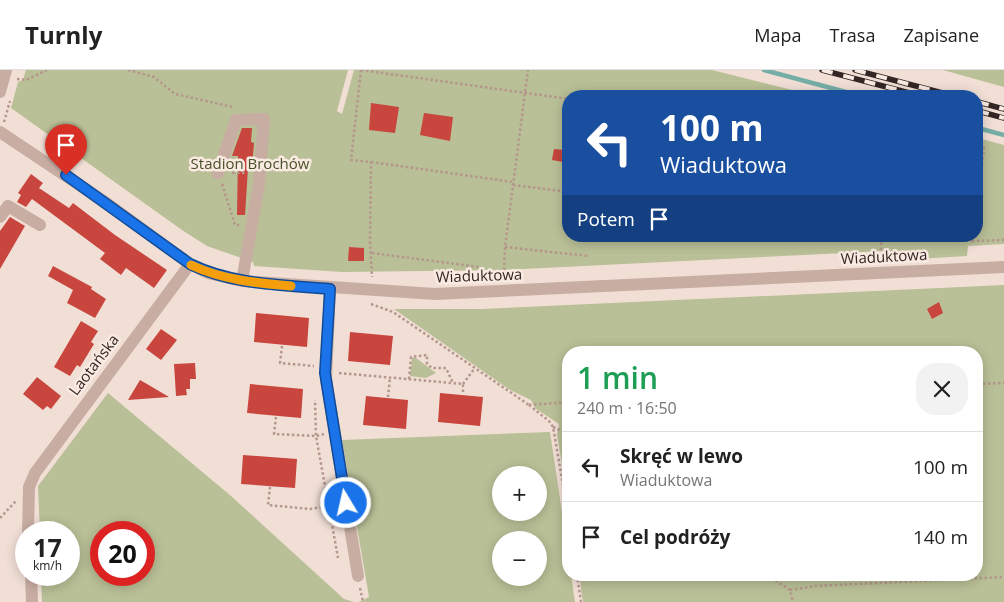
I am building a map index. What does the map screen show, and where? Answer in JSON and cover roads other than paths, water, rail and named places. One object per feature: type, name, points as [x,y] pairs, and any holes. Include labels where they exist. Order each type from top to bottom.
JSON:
[{"type":"street","points":[[0,92],[11,74]]},
{"type":"street","points":[[218,173],[236,120],[264,119],[260,173],[242,281]]},
{"type":"street","name":"Wiaduktowa","points":[[0,132],[108,204],[190,264],[208,273],[242,281],[330,289],[435,294],[1004,267]]},
{"type":"street","points":[[0,217],[8,206],[40,225]]},
{"type":"street","name":"Laotańska","points":[[28,521],[29,487],[35,473],[190,264]]},
{"type":"street","points":[[330,289],[325,370],[358,576]]},
{"type":"street","points":[[31,586],[32,602]]},
{"type":"waterway","points":[[764,70],[839,90]]},
{"type":"waterway","points":[[983,129],[1004,135]]},
{"type":"railway","points":[[822,70],[898,90]]},
{"type":"railway","points":[[855,70],[931,90]]},
{"type":"railway","points":[[983,103],[1004,109]]},
{"type":"railway","points":[[983,112],[1004,118]]},
{"type":"park label","name":"Stadion Brochów","points":[[250,164]]}]
